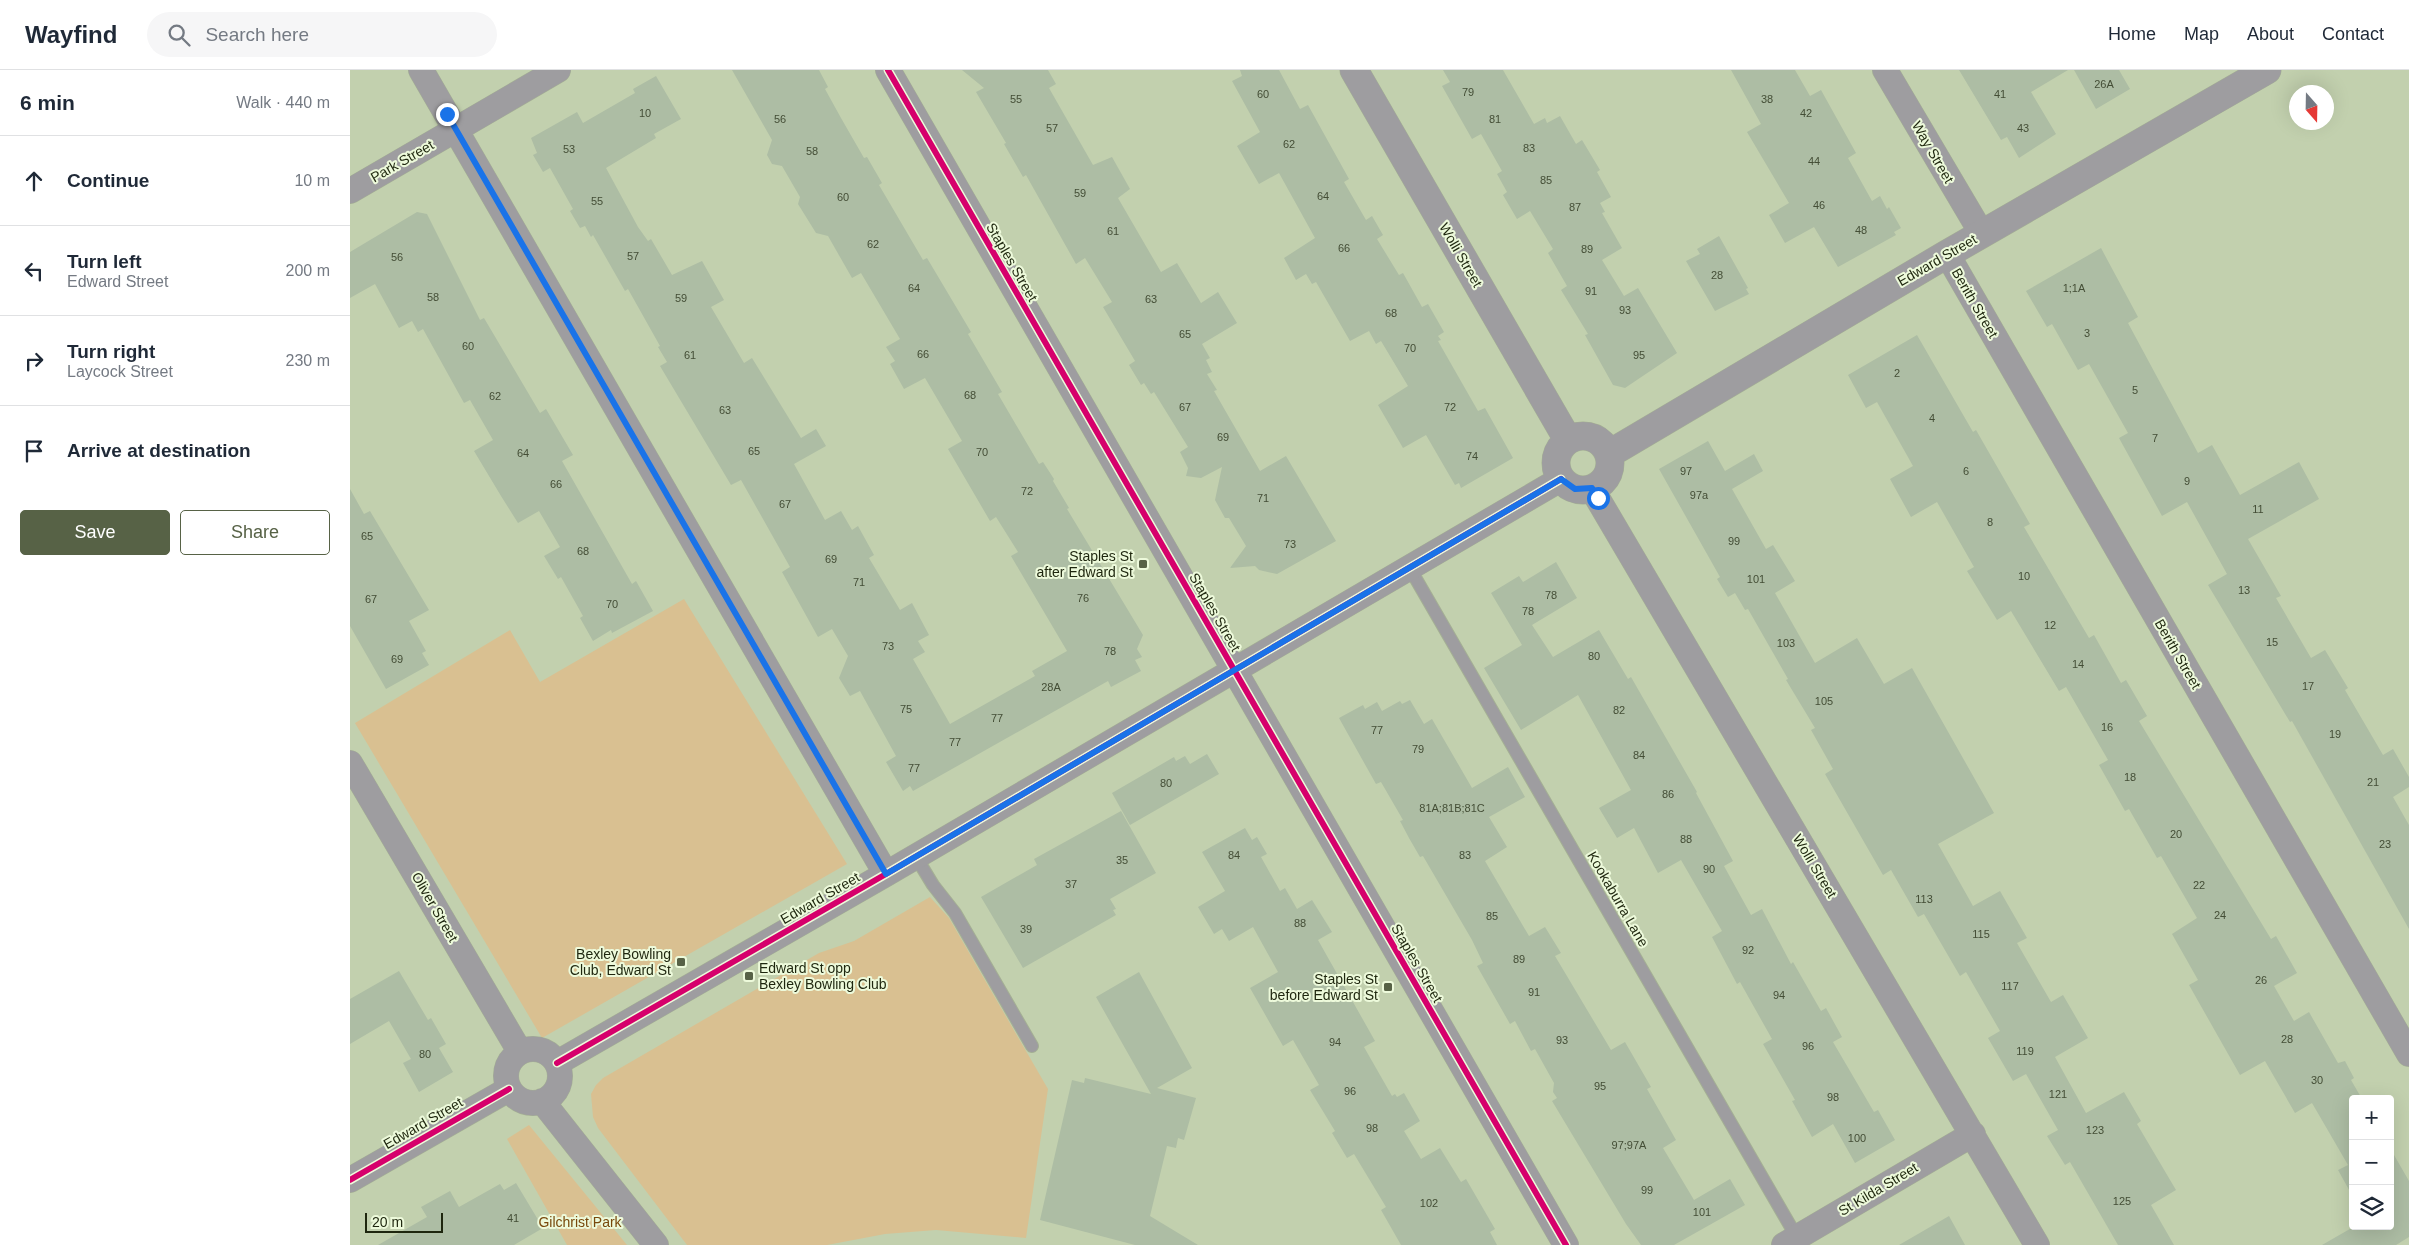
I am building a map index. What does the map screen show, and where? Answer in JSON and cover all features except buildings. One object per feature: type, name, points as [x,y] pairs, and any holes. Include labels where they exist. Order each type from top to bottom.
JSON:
[{"type":"street","points":[[421,70],[886,874]]},
{"type":"street","name":"Park Street","points":[[350,191],[558,70]]},
{"type":"street","name":"Staples Street","points":[[888,70],[1566,1245]]},
{"type":"street","name":"Wolli Street","points":[[1354,70],[1568,440]]},
{"type":"street","name":"Way Street","points":[[1886,70],[1982,234]]},
{"type":"street","name":"Edward Street","points":[[1608,454],[1947,254],[2267,70]]},
{"type":"street","name":"Berith Street","points":[[1947,254],[2409,1054]]},
{"type":"street","points":[[1576,437],[1592,438],[1599,441],[1608,454],[1610,462],[1606,478],[1592,488],[1575,489],[1561,479],[1556,463],[1557,454],[1568,440],[1576,437]]},
{"type":"street","name":"Edward Street","points":[[557,1064],[1561,479]]},
{"type":"street","name":"Wolli Street","points":[[1592,488],[2037,1245]]},
{"type":"street","name":"Oliver Street","points":[[350,762],[520,1052]]},
{"type":"street","points":[[536,1049],[544,1052],[557,1064],[560,1081],[556,1090],[542,1101],[534,1103],[520,1099],[509,1089],[506,1082],[507,1068],[520,1052],[536,1049]]},
{"type":"street","name":"Edward Street","points":[[350,1180],[509,1089]]},
{"type":"street","points":[[542,1101],[656,1245]]},
{"type":"street","name":"St Kilda Street","points":[[1794,1242],[1973,1134]]},
{"type":"lane","name":"Kookaburra Lane","points":[[1409,567],[1794,1242]]},
{"type":"lane","points":[[916,856],[933,885],[955,914],[1032,1046]]},
{"type":"green space","points":[[684,599],[847,864],[542,1038],[355,723],[510,630],[540,682]]},
{"type":"green space","points":[[930,897],[949,918],[1048,1089],[1026,1238],[936,1230],[885,1234],[827,1245],[687,1245],[598,1128],[593,1117],[591,1094],[596,1085],[603,1078],[819,953],[854,941]]},
{"type":"green space","name":"Gilchrist Park","points":[[529,1125],[627,1245],[567,1245],[507,1139]]},
{"type":"cycle path","points":[[888,70],[1566,1245]]},
{"type":"cycle path","points":[[557,1063],[886,874],[1561,479]]},
{"type":"cycle path","points":[[350,1180],[509,1089]]},
{"type":"place","name":"Staples St after Edward St","points":[[1143,564]]},
{"type":"place","name":"Bexley Bowling Club, Edward St","points":[[681,962]]},
{"type":"place","name":"Edward St opp Bexley Bowling Club","points":[[749,976]]},
{"type":"place","name":"Staples St before Edward St","points":[[1388,987]]},
{"type":"route","points":[[447,114],[886,874],[1233,669],[1561,479],[1575,489],[1584,490],[1592,488],[1598,498]]}]
